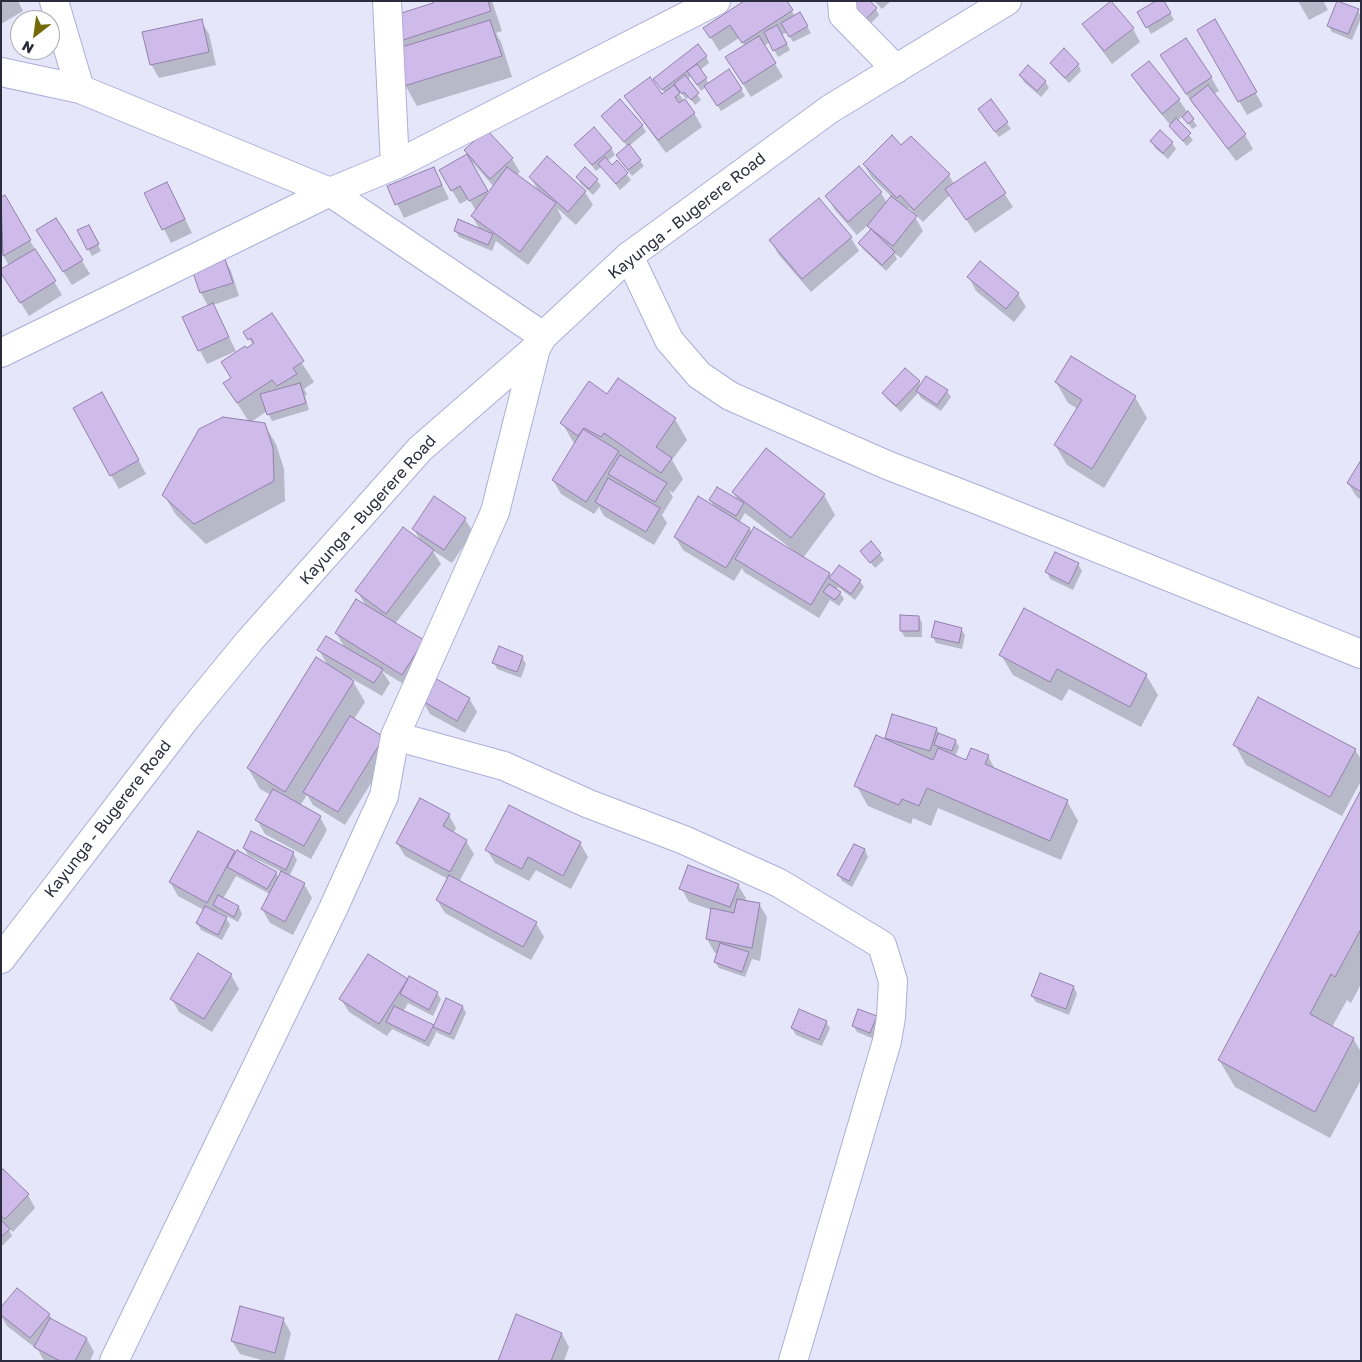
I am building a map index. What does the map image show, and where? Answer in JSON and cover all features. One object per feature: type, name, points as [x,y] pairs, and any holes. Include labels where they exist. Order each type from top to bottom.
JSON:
[{"type":"street","points":[[54,1],[80,89]]},
{"type":"street","points":[[387,1],[395,165]]},
{"type":"street","points":[[1,353],[330,192],[395,165],[716,1]]},
{"type":"street","points":[[842,1],[843,15],[896,69]]},
{"type":"street","name":"Kayunga - Bugerere Road","points":[[1,959],[186,718],[251,639],[420,449],[539,342],[629,256],[763,156],[830,109],[1007,1]]},
{"type":"street","points":[[1,72],[80,89],[330,192],[539,342],[495,512],[395,736],[384,796],[329,918],[114,1361]]},
{"type":"street","points":[[629,256],[669,340],[700,375],[730,396],[887,465],[1361,654]]},
{"type":"street","points":[[395,736],[504,766],[589,804],[684,840],[779,883],[882,945],[893,981],[891,1017],[887,1041],[793,1361]]},
{"type":"building","points":[[432,1],[488,1],[491,11],[400,41],[392,16],[433,3]]},
{"type":"building","points":[[744,1],[787,1],[793,10],[742,43],[730,25],[710,38],[703,28]]},
{"type":"building","points":[[848,1],[870,1],[877,8],[866,19]]},
{"type":"building","points":[[1111,1],[1134,28],[1104,51],[1082,24]]},
{"type":"building","points":[[1156,1],[1164,1],[1171,13],[1146,28],[1137,12]]},
{"type":"building","points":[[1337,1],[1359,9],[1348,34],[1327,26]]},
{"type":"building","points":[[800,12],[808,26],[789,37],[781,23]]},
{"type":"building","points":[[202,19],[209,52],[150,65],[142,32]]},
{"type":"building","points":[[1215,19],[1257,92],[1238,102],[1197,30]]},
{"type":"building","points":[[490,20],[502,56],[404,86],[392,50]]},
{"type":"building","points":[[777,25],[787,44],[773,51],[764,32]]},
{"type":"building","points":[[759,36],[776,63],[743,84],[725,57]]},
{"type":"building","points":[[1186,38],[1212,77],[1186,94],[1160,55]]},
{"type":"building","points":[[698,44],[707,56],[662,90],[653,79]]},
{"type":"building","points":[[1064,48],[1079,64],[1065,78],[1050,63]]},
{"type":"building","points":[[1149,61],[1180,99],[1162,114],[1131,75]]},
{"type":"building","points":[[697,64],[707,78],[697,85],[687,71]]},
{"type":"building","points":[[1028,65],[1046,81],[1037,91],[1019,75]]},
{"type":"building","points":[[729,69],[742,89],[717,106],[704,86]]},
{"type":"building","points":[[685,75],[699,93],[691,100],[684,92],[682,94],[674,84]]},
{"type":"building","points":[[650,77],[662,94],[674,85],[680,93],[675,97],[679,103],[685,99],[695,113],[658,140],[624,96]]},
{"type":"building","points":[[1208,85],[1246,134],[1228,149],[1190,99]]},
{"type":"building","points":[[620,99],[643,125],[624,142],[601,116]]},
{"type":"building","points":[[991,99],[1008,122],[995,132],[978,109]]},
{"type":"building","points":[[1188,111],[1194,119],[1188,124],[1182,117]]},
{"type":"building","points":[[1176,118],[1191,133],[1183,141],[1169,126]]},
{"type":"building","points":[[594,127],[612,148],[592,165],[574,145]]},
{"type":"building","points":[[487,130],[513,158],[490,179],[464,150]]},
{"type":"building","points":[[1160,130],[1173,142],[1163,153],[1150,141]]},
{"type":"building","points":[[892,135],[901,145],[911,136],[950,174],[914,210],[900,195],[897,198],[863,164]]},
{"type":"building","points":[[629,144],[641,160],[628,170],[616,155]]},
{"type":"building","points":[[467,154],[488,191],[469,201],[460,186],[451,191],[439,170]]},
{"type":"building","points":[[547,156],[586,191],[568,212],[529,177]]},
{"type":"building","points":[[605,157],[612,165],[617,160],[628,173],[616,184],[598,164]]},
{"type":"building","points":[[985,162],[1006,193],[966,220],[945,189]]},
{"type":"building","points":[[859,166],[882,192],[848,222],[825,196]]},
{"type":"building","points":[[434,167],[442,185],[395,205],[387,186]]},
{"type":"building","points":[[507,167],[556,203],[520,252],[471,216]]},
{"type":"building","points":[[585,167],[598,179],[589,189],[576,177]]},
{"type":"building","points":[[167,182],[185,219],[162,230],[144,193]]},
{"type":"building","points":[[5,195],[31,240],[3,256],[1,197]]},
{"type":"building","points":[[891,196],[917,216],[893,246],[867,226]]},
{"type":"building","points":[[819,198],[852,237],[802,279],[769,240]]},
{"type":"building","points":[[56,218],[83,260],[63,272],[36,230]]},
{"type":"building","points":[[458,219],[493,234],[488,245],[454,231]]},
{"type":"building","points":[[89,225],[99,244],[87,250],[77,230]]},
{"type":"building","points":[[871,229],[895,252],[882,265],[858,243]]},
{"type":"building","points":[[35,249],[56,281],[20,303],[1,273],[1,269]]},
{"type":"building","points":[[224,256],[233,283],[200,293],[191,267]]},
{"type":"building","points":[[980,261],[1019,293],[1006,309],[967,277]]},
{"type":"building","points":[[213,303],[229,337],[198,351],[182,317]]},
{"type":"building","points":[[272,313],[304,361],[293,368],[297,374],[277,386],[272,380],[237,403],[223,383],[231,378],[221,362],[245,346],[247,348],[254,343],[251,338],[248,340],[243,332]]},
{"type":"building","points":[[1071,356],[1136,396],[1092,469],[1054,445],[1082,400],[1055,382]]},
{"type":"building","points":[[905,368],[920,381],[896,406],[882,393]]},
{"type":"building","points":[[926,376],[948,390],[937,405],[916,391]]},
{"type":"building","points":[[618,378],[676,418],[656,447],[672,458],[661,473],[604,433],[601,437],[584,428],[578,436],[560,423],[589,381],[607,394]]},
{"type":"building","points":[[300,383],[306,403],[267,415],[260,394]]},
{"type":"building","points":[[102,392],[139,460],[110,476],[73,408]]},
{"type":"building","points":[[223,417],[265,423],[273,448],[274,481],[194,524],[162,495],[199,429]]},
{"type":"building","points":[[583,429],[619,451],[586,502],[552,480]]},
{"type":"building","points":[[766,448],[825,494],[791,538],[732,492]]},
{"type":"building","points":[[620,455],[667,483],[655,502],[608,474]]},
{"type":"building","points":[[1361,460],[1361,492],[1347,483]]},
{"type":"building","points":[[608,478],[660,508],[646,532],[595,502]]},
{"type":"building","points":[[717,487],[744,503],[736,516],[709,500]]},
{"type":"building","points":[[434,496],[466,518],[444,550],[412,529]]},
{"type":"building","points":[[698,496],[750,528],[726,568],[674,537]]},
{"type":"building","points":[[403,527],[434,550],[386,614],[355,591]]},
{"type":"building","points":[[754,527],[830,573],[811,605],[735,559]]},
{"type":"building","points":[[871,541],[881,553],[870,563],[860,551]]},
{"type":"building","points":[[1055,552],[1079,563],[1069,584],[1045,572]]},
{"type":"building","points":[[839,565],[861,580],[851,594],[829,578]]},
{"type":"building","points":[[829,584],[841,592],[835,600],[823,592]]},
{"type":"building","points":[[356,599],[424,640],[402,675],[335,633]]},
{"type":"building","points":[[1024,608],[1147,674],[1130,707],[1057,669],[1050,682],[999,655]]},
{"type":"building","points":[[900,615],[919,616],[919,631],[900,631]]},
{"type":"building","points":[[935,621],[962,628],[959,643],[931,637]]},
{"type":"building","points":[[326,636],[383,669],[374,683],[317,650]]},
{"type":"building","points":[[499,646],[523,656],[517,672],[492,663]]},
{"type":"building","points":[[316,657],[354,681],[285,792],[247,768]]},
{"type":"building","points":[[433,677],[470,698],[457,721],[421,700]]},
{"type":"building","points":[[1258,697],[1356,749],[1330,797],[1233,745]]},
{"type":"building","points":[[892,714],[937,728],[930,751],[885,738]]},
{"type":"building","points":[[350,716],[384,737],[338,812],[303,792]]},
{"type":"building","points":[[938,733],[956,740],[952,751],[934,745]]},
{"type":"building","points":[[876,735],[933,760],[938,748],[966,760],[971,748],[989,755],[985,764],[1068,800],[1050,841],[927,788],[919,806],[902,799],[899,805],[854,786]]},
{"type":"building","points":[[273,789],[321,816],[304,846],[255,820]]},
{"type":"building","points":[[1361,790],[1361,929],[1335,977],[1331,974],[1310,1014],[1354,1038],[1315,1112],[1218,1060]]},
{"type":"building","points":[[420,798],[450,814],[443,826],[467,840],[450,872],[396,843]]},
{"type":"building","points":[[509,805],[581,842],[563,876],[528,857],[522,869],[485,850]]},
{"type":"building","points":[[198,831],[235,851],[207,903],[169,882]]},
{"type":"building","points":[[251,831],[294,852],[286,870],[243,848]]},
{"type":"building","points":[[854,844],[865,849],[849,881],[837,875]]},
{"type":"building","points":[[237,850],[277,872],[267,889],[227,867]]},
{"type":"building","points":[[688,865],[739,884],[730,907],[679,889]]},
{"type":"building","points":[[281,871],[305,883],[285,922],[261,909]]},
{"type":"building","points":[[449,875],[537,922],[523,947],[436,900]]},
{"type":"building","points":[[218,895],[239,906],[234,917],[213,905]]},
{"type":"building","points":[[737,899],[760,903],[752,948],[706,939],[711,908],[734,913]]},
{"type":"building","points":[[205,906],[227,917],[218,935],[196,923]]},
{"type":"building","points":[[720,943],[749,952],[742,972],[714,962]]},
{"type":"building","points":[[198,953],[232,974],[204,1019],[170,999]]},
{"type":"building","points":[[368,954],[408,979],[379,1024],[339,999]]},
{"type":"building","points":[[1040,973],[1074,986],[1066,1009],[1031,996]]},
{"type":"building","points":[[409,976],[438,992],[429,1010],[400,994]]},
{"type":"building","points":[[446,998],[463,1006],[450,1034],[433,1027]]},
{"type":"building","points":[[394,1006],[434,1025],[425,1041],[386,1022]]},
{"type":"building","points":[[799,1009],[827,1021],[819,1040],[791,1028]]},
{"type":"building","points":[[858,1009],[877,1016],[870,1033],[852,1026]]},
{"type":"building","points":[[3,1169],[29,1194],[5,1219],[1,1216],[1,1171]]},
{"type":"building","points":[[1,1220],[10,1229],[1,1237]]},
{"type":"building","points":[[17,1288],[50,1314],[30,1338],[1,1315],[1,1307]]},
{"type":"building","points":[[240,1306],[284,1318],[275,1353],[231,1341]]},
{"type":"building","points":[[516,1314],[562,1333],[551,1361],[498,1361]]},
{"type":"building","points":[[50,1318],[87,1338],[75,1361],[60,1361],[34,1347]]}]
